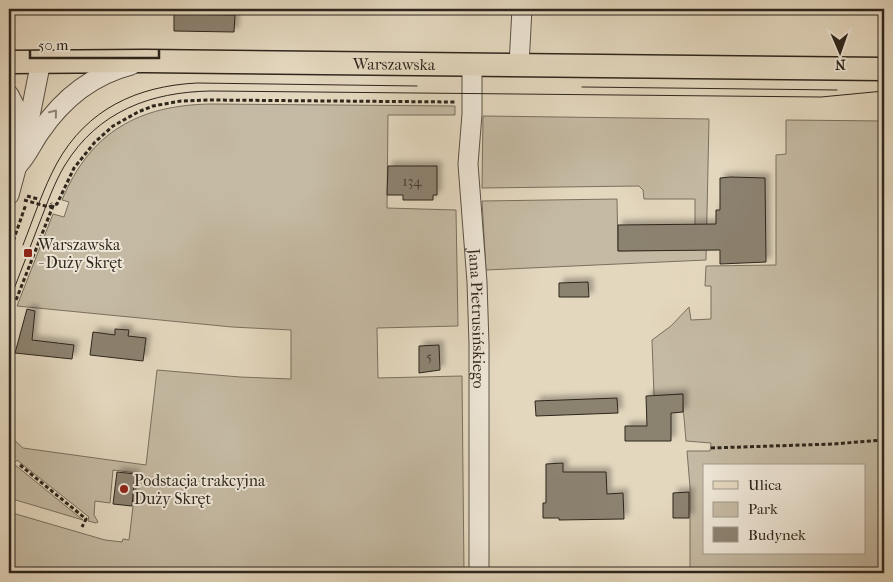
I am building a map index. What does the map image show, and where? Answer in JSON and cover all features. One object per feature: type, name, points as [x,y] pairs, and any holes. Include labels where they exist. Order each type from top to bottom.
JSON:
[{"type":"main road","name":"Warszawska","points":[[9,62],[144,61],[884,69]]},
{"type":"street","points":[[519,65],[522,9]]},
{"type":"street","points":[[9,195],[36,89],[41,61]]},
{"type":"street","points":[[16,167],[24,160],[31,146],[52,116],[73,94],[102,75],[144,61]]},
{"type":"street","name":"Jana Pietrusińskiego","points":[[472,65],[468,164],[477,282],[479,344],[479,573]]},
{"type":"street","points":[[9,95],[19,115],[23,142]]},
{"type":"path","points":[[36,203],[49,207],[52,204],[57,204],[68,178],[77,163],[87,149],[104,133],[138,112],[168,103],[211,100],[472,101]]},
{"type":"path","points":[[9,253],[28,196]]},
{"type":"path","points":[[16,300],[52,204]]},
{"type":"path","points":[[711,448],[884,440]]},
{"type":"path","points":[[20,465],[86,519],[82,527]]},
{"type":"green space","points":[[211,104],[455,106],[455,115],[388,115],[387,208],[456,210],[458,326],[377,328],[378,378],[462,376],[464,573],[9,573],[9,512],[105,540],[122,542],[123,539],[129,540],[137,473],[113,470],[110,503],[95,501],[94,515],[98,522],[96,523],[88,521],[89,517],[17,460],[14,464],[83,520],[9,498],[9,432],[12,438],[23,448],[146,465],[157,370],[291,379],[291,330],[232,327],[17,306],[53,214],[64,217],[69,202],[62,200],[73,176],[87,156],[102,140],[120,127],[140,117],[161,110]]},
{"type":"green space","points":[[483,116],[709,119],[706,260],[486,270],[482,201],[617,199],[618,251],[695,250],[695,199],[644,199],[643,190],[639,186],[482,188]]},
{"type":"green space","points":[[786,120],[884,121],[884,573],[690,573],[690,487],[687,451],[710,451],[711,443],[686,441],[682,394],[654,396],[652,340],[671,326],[689,307],[691,320],[711,319],[711,286],[705,286],[706,266],[776,265],[776,155],[786,154]]},
{"type":"building","points":[[174,14],[235,15],[234,32],[174,31]]},
{"type":"building","points":[[388,166],[437,166],[437,195],[433,195],[433,200],[403,200],[403,195],[387,195]]},
{"type":"building","points":[[720,178],[765,178],[766,262],[720,264],[720,250],[618,251],[618,225],[716,224],[716,210],[720,210]]},
{"type":"building","points":[[588,282],[589,297],[559,297],[559,283]]},
{"type":"building","points":[[27,309],[35,311],[32,340],[74,345],[72,359],[15,353]]},
{"type":"building","points":[[115,329],[129,330],[128,336],[146,338],[143,361],[90,355],[93,332],[115,335]]},
{"type":"building","points":[[439,345],[440,370],[419,373],[419,346]]},
{"type":"building","points":[[683,394],[683,412],[671,413],[671,441],[625,441],[625,426],[647,426],[646,396]]},
{"type":"building","points":[[617,398],[618,413],[536,416],[535,401]]},
{"type":"building","points":[[563,463],[563,472],[606,472],[607,494],[623,493],[624,519],[559,520],[559,518],[543,518],[543,503],[546,503],[546,464]]},
{"type":"building","name":"Podstacja trakcyjna Duży Skręt","points":[[117,472],[135,474],[132,506],[113,504]]},
{"type":"building","points":[[689,492],[689,518],[673,518],[673,493]]},
{"type":"tram line","points":[[23,245],[47,183],[69,144],[83,128],[99,115],[134,95],[154,89],[197,83],[417,86]]},
{"type":"tram line","points":[[582,87],[837,90]]},
{"type":"tram line","points":[[9,302],[54,186],[78,146],[110,118],[128,108],[168,95],[211,91],[821,97],[884,91]]},
{"type":"place","name":"Warszawska - Duży Skręt","points":[[28,253]]},
{"type":"place","name":"Podstacja trakcyjna Duży Skręt","points":[[124,489]]}]
